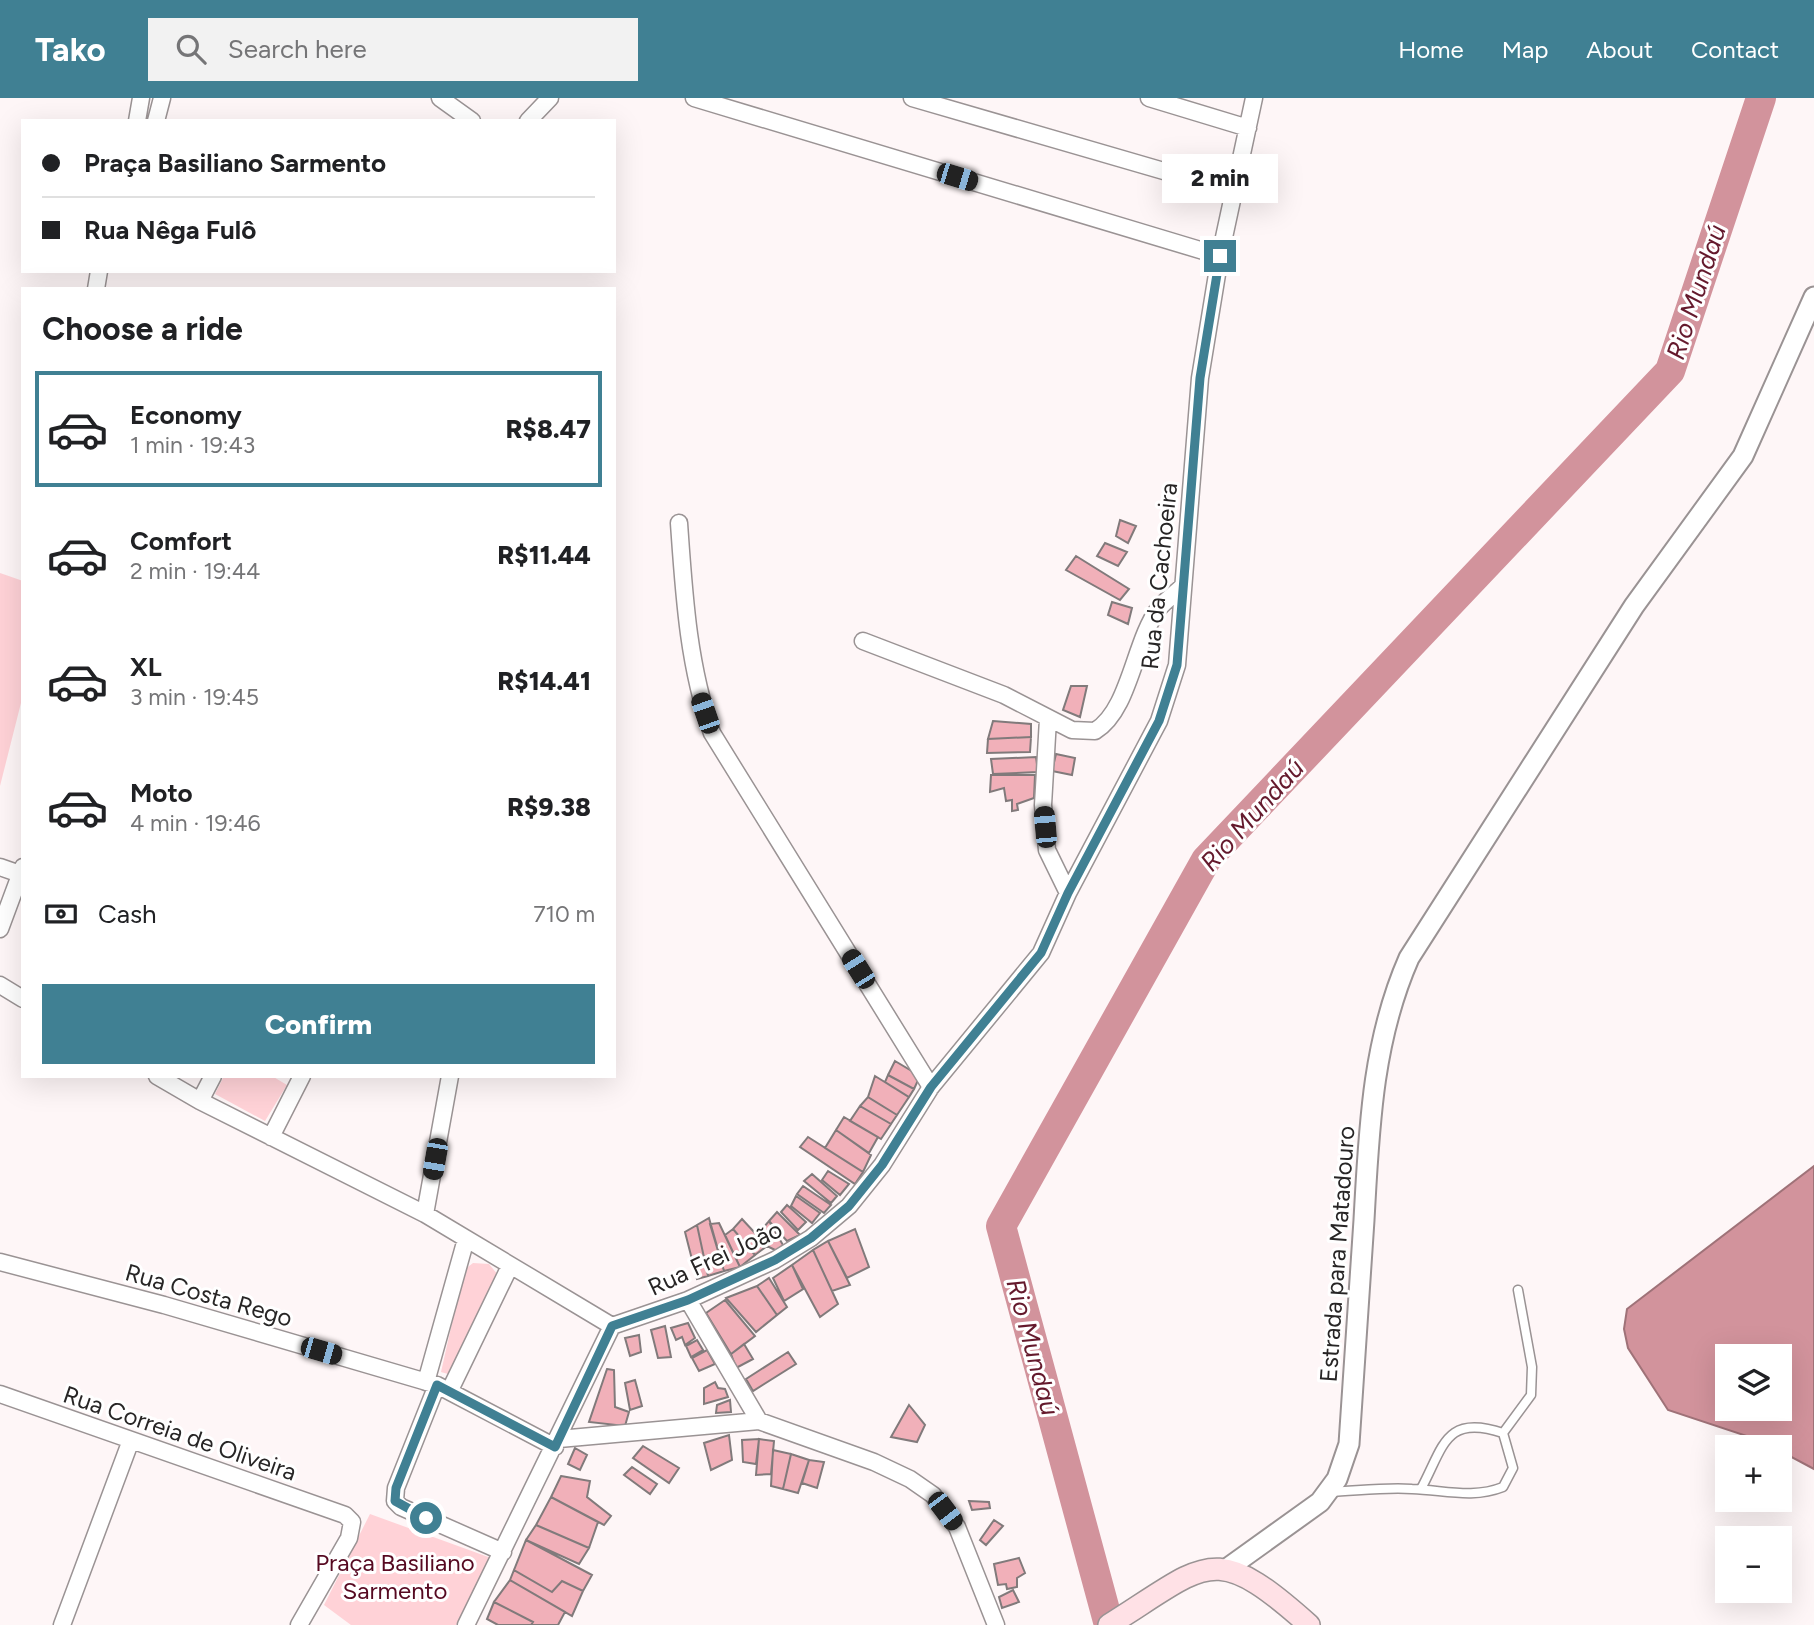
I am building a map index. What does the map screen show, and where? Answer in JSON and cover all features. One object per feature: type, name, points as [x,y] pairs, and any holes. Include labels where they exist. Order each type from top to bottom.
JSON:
[{"type":"main road","points":[[1109,1625],[1205,1568],[1228,1568],[1245,1575],[1274,1594],[1309,1625]]},
{"type":"street","points":[[138,119],[141,98]]},
{"type":"street","points":[[157,119],[162,98]]},
{"type":"street","points":[[694,98],[1220,256]]},
{"type":"street","points":[[912,98],[1236,191]]},
{"type":"street","points":[[1149,98],[1248,128]]},
{"type":"street","name":"Rua da Cachoeira","points":[[931,1087],[1041,953],[1068,893],[1159,721],[1177,665],[1200,378],[1220,256],[1254,98]]},
{"type":"street","points":[[452,101],[470,119]]},
{"type":"street","name":"Estrada para Matadouro","points":[[1228,1568],[1320,1502],[1337,1479],[1349,1444],[1370,1121],[1379,1046],[1396,987],[1409,958],[1634,606],[1743,456],[1814,298]]},
{"type":"street","points":[[679,523],[688,634],[698,693],[712,733],[931,1087]]},
{"type":"street","points":[[863,641],[1004,695],[1072,730],[1095,731],[1113,715],[1142,640],[1160,607],[1183,586]]},
{"type":"street","points":[[1048,719],[1043,805],[1047,850],[1068,893]]},
{"type":"street","points":[[0,867],[21,870]]},
{"type":"street","points":[[0,929],[21,873]]},
{"type":"street","points":[[0,985],[21,998]]},
{"type":"street","points":[[160,1078],[200,1101],[425,1214],[612,1326],[466,1625]]},
{"type":"street","points":[[200,1101],[212,1078]]},
{"type":"street","points":[[271,1137],[301,1078]]},
{"type":"street","points":[[425,1214],[450,1078]]},
{"type":"street","name":"Rua Frei João","points":[[612,1326],[688,1300],[775,1260],[811,1238],[849,1206],[882,1165],[931,1087]]},
{"type":"street","points":[[438,1386],[466,1239]]},
{"type":"street","points":[[503,1552],[401,1507],[395,1501],[396,1488],[438,1386],[510,1266]]},
{"type":"street","name":"Rua Costa Rego","points":[[2,1267],[164,1305],[438,1386],[557,1443]]},
{"type":"street","points":[[688,1300],[759,1421]]},
{"type":"street","name":"Rua Correia de Oliveira","points":[[0,1394],[345,1515],[352,1522],[349,1538],[299,1625]]},
{"type":"street","points":[[557,1443],[759,1421],[874,1462],[910,1479],[933,1495],[957,1527],[996,1625]]},
{"type":"street","points":[[62,1625],[131,1440]]},
{"type":"lane","points":[[1503,1433],[1531,1395],[1532,1367],[1518,1290]]},
{"type":"lane","points":[[1422,1489],[1446,1441],[1457,1430],[1475,1427],[1503,1433]]},
{"type":"lane","points":[[1327,1492],[1422,1489],[1468,1494],[1487,1493],[1503,1487],[1513,1468],[1503,1433]]},
{"type":"green space","points":[[0,573],[21,580],[21,703],[0,786]]},
{"type":"green space","points":[[223,1078],[275,1078],[287,1085],[265,1121],[215,1094]]},
{"type":"green space","points":[[473,1263],[489,1264],[498,1275],[448,1374],[441,1372],[464,1270]]},
{"type":"green space","name":"Praça Basiliano Sarmento","points":[[370,1514],[491,1558],[456,1625],[351,1625],[324,1605]]},
{"type":"shaded area","points":[[1814,1166],[1814,1469],[1792,1457],[1792,1435],[1744,1435],[1668,1410],[1628,1348],[1624,1329],[1627,1309]]},
{"type":"building","points":[[1120,520],[1136,526],[1128,543],[1116,536]]},
{"type":"building","points":[[1105,543],[1127,552],[1118,566],[1097,556]]},
{"type":"building","points":[[1076,556],[1129,589],[1120,600],[1066,570]]},
{"type":"building","points":[[1112,602],[1132,608],[1128,624],[1108,615]]},
{"type":"building","points":[[1071,686],[1087,686],[1080,717],[1063,710]]},
{"type":"building","points":[[993,721],[1031,724],[1031,737],[988,739]]},
{"type":"building","points":[[1031,737],[1030,752],[987,753],[988,739]]},
{"type":"building","points":[[1056,754],[1075,758],[1072,775],[1052,771]]},
{"type":"building","points":[[1036,757],[1038,772],[993,774],[991,759]]},
{"type":"building","points":[[991,775],[1035,775],[1034,798],[1017,804],[1018,810],[1012,811],[1012,800],[1006,801],[1004,788],[990,792]]},
{"type":"building","points":[[895,1061],[920,1076],[914,1089],[888,1075]]},
{"type":"building","points":[[888,1075],[914,1089],[909,1097],[885,1082]]},
{"type":"building","points":[[875,1076],[909,1097],[897,1115],[868,1097]]},
{"type":"building","points":[[868,1097],[897,1115],[891,1124],[860,1106]]},
{"type":"building","points":[[860,1106],[891,1124],[881,1139],[850,1121]]},
{"type":"building","points":[[844,1117],[878,1137],[869,1153],[836,1130]]},
{"type":"building","points":[[836,1130],[871,1155],[863,1172],[825,1148]]},
{"type":"building","points":[[808,1137],[863,1172],[855,1184],[800,1147]]},
{"type":"building","points":[[828,1171],[849,1184],[840,1195],[822,1180]]},
{"type":"building","points":[[812,1174],[837,1196],[831,1203],[804,1181]]},
{"type":"building","points":[[803,1186],[831,1205],[824,1213],[797,1194]]},
{"type":"building","points":[[796,1196],[820,1213],[812,1223],[791,1206]]},
{"type":"building","points":[[787,1205],[806,1222],[798,1230],[781,1212]]},
{"type":"building","points":[[777,1212],[800,1235],[787,1241],[769,1221]]},
{"type":"building","points":[[709,1218],[724,1271],[708,1276],[697,1225]]},
{"type":"building","points":[[742,1219],[767,1246],[755,1255],[733,1229]]},
{"type":"building","points":[[769,1221],[783,1245],[777,1251],[767,1246],[763,1228]]},
{"type":"building","points":[[719,1223],[740,1267],[724,1271],[710,1224]]},
{"type":"building","points":[[697,1225],[708,1276],[697,1279],[685,1232]]},
{"type":"building","points":[[733,1229],[755,1255],[740,1267],[725,1235]]},
{"type":"building","points":[[855,1229],[869,1267],[847,1278],[828,1241]]},
{"type":"building","points":[[828,1241],[850,1285],[832,1291],[813,1250]]},
{"type":"building","points":[[813,1250],[838,1304],[820,1317],[792,1265]]},
{"type":"building","points":[[792,1265],[803,1289],[784,1301],[773,1278]]},
{"type":"building","points":[[769,1278],[787,1307],[777,1315],[757,1286]]},
{"type":"building","points":[[757,1286],[777,1315],[756,1332],[726,1298]]},
{"type":"building","points":[[725,1300],[755,1336],[731,1354],[706,1313]]},
{"type":"building","points":[[688,1323],[695,1338],[685,1345],[682,1337],[676,1340],[671,1328]]},
{"type":"building","points":[[665,1326],[671,1357],[658,1358],[651,1330]]},
{"type":"building","points":[[639,1335],[641,1352],[630,1356],[625,1338]]},
{"type":"building","points":[[697,1340],[703,1350],[691,1357],[686,1346]]},
{"type":"building","points":[[744,1344],[753,1359],[736,1368],[731,1354]]},
{"type":"building","points":[[707,1350],[715,1364],[699,1371],[692,1358]]},
{"type":"building","points":[[788,1352],[796,1364],[753,1391],[746,1379]]},
{"type":"building","points":[[607,1369],[614,1370],[615,1407],[629,1412],[625,1426],[589,1422]]},
{"type":"building","points":[[635,1380],[642,1406],[630,1410],[625,1383]]},
{"type":"building","points":[[715,1382],[718,1388],[725,1389],[728,1397],[704,1404],[704,1388]]},
{"type":"building","points":[[730,1400],[731,1412],[716,1413],[717,1405]]},
{"type":"building","points":[[909,1405],[925,1425],[917,1442],[891,1437]]},
{"type":"building","points":[[729,1435],[732,1460],[711,1470],[704,1443]]},
{"type":"building","points":[[759,1439],[756,1464],[743,1462],[742,1440]]},
{"type":"building","points":[[759,1439],[774,1441],[771,1474],[756,1475]]},
{"type":"building","points":[[643,1446],[679,1468],[669,1483],[633,1458]]},
{"type":"building","points":[[575,1448],[587,1455],[580,1470],[568,1464]]},
{"type":"building","points":[[773,1450],[791,1454],[783,1489],[771,1486]]},
{"type":"building","points":[[791,1454],[809,1460],[798,1493],[783,1489]]},
{"type":"building","points":[[809,1460],[824,1462],[817,1488],[802,1483]]},
{"type":"building","points":[[632,1467],[657,1484],[650,1494],[624,1475]]},
{"type":"building","points":[[561,1476],[590,1481],[587,1497],[611,1516],[604,1525],[551,1497]]},
{"type":"building","points":[[551,1497],[598,1522],[589,1548],[536,1525]]},
{"type":"building","points":[[969,1501],[989,1502],[990,1508],[972,1510]]},
{"type":"building","points":[[994,1520],[1003,1526],[986,1545],[980,1540]]},
{"type":"building","points":[[536,1525],[589,1548],[579,1564],[526,1540]]},
{"type":"building","points":[[526,1540],[592,1575],[583,1591],[562,1581],[552,1592],[514,1570]]},
{"type":"building","points":[[1019,1558],[1025,1573],[1017,1578],[1017,1587],[1007,1589],[1006,1584],[998,1585],[994,1564]]},
{"type":"building","points":[[514,1570],[552,1592],[562,1581],[583,1591],[572,1616],[510,1580]]},
{"type":"building","points":[[510,1580],[565,1612],[558,1625],[531,1625],[533,1622],[494,1602]]},
{"type":"building","points":[[1013,1590],[1019,1602],[1002,1608],[999,1597]]},
{"type":"building","points":[[494,1602],[533,1622],[531,1625],[498,1625],[487,1619]]},
{"type":"waterway","name":"Rio Mundaú","points":[[1109,1625],[1001,1226],[1206,860],[1670,371],[1761,98]]},
{"type":"route","points":[[426,1518],[401,1507],[395,1501],[396,1488],[437,1385],[555,1447],[612,1326],[688,1300],[775,1260],[811,1238],[849,1206],[882,1165],[931,1087],[1041,953],[1068,893],[1159,721],[1177,665],[1200,378],[1220,256]]}]
